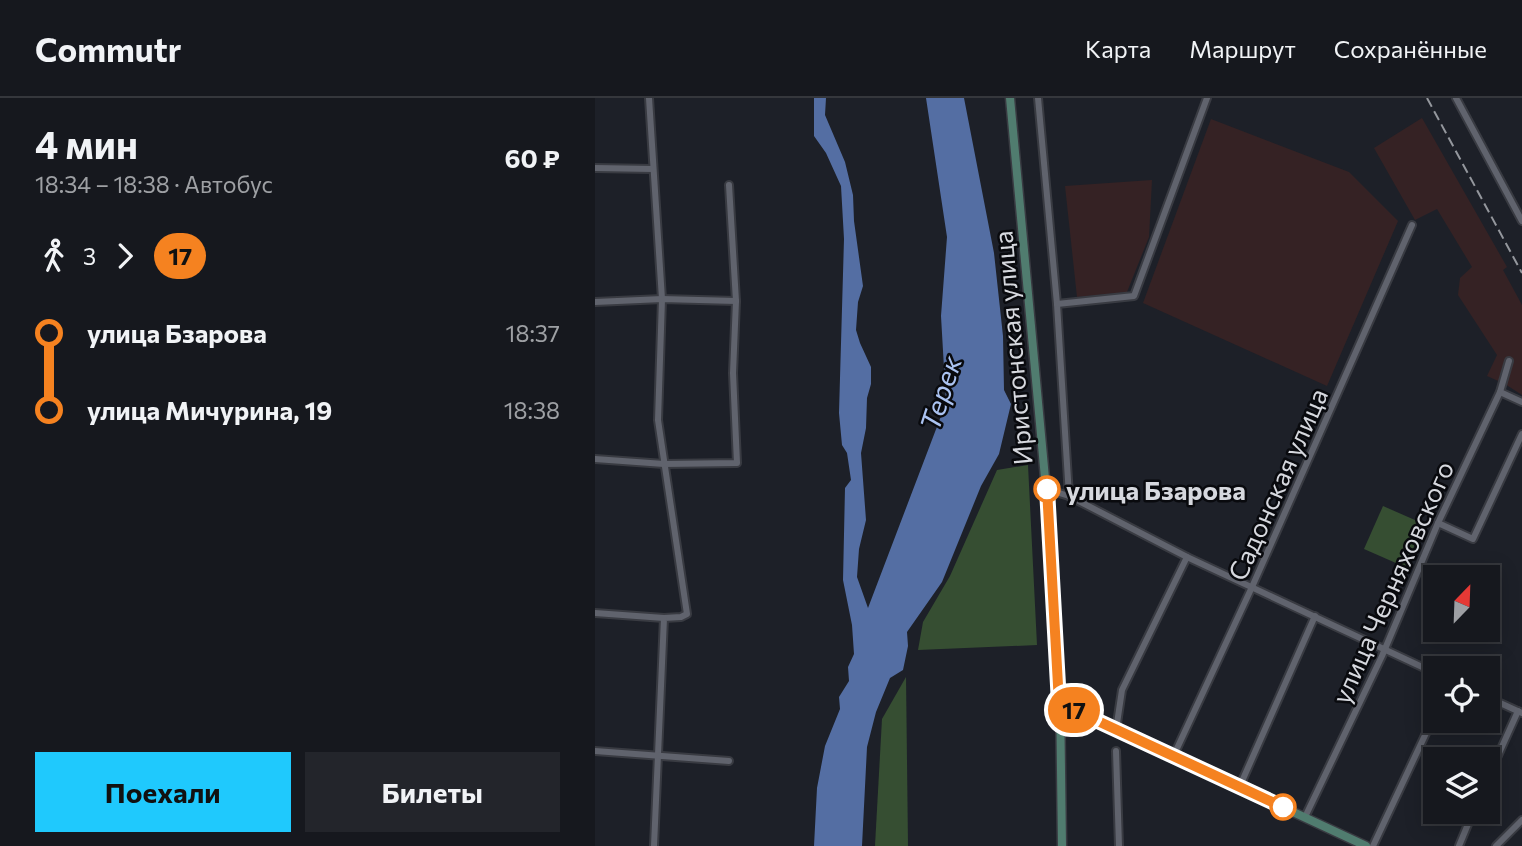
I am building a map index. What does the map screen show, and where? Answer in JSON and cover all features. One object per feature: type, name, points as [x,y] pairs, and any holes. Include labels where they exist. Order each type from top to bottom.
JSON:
[{"type":"main road","name":"Иристонская улица","points":[[1010,98],[1047,489],[1059,703],[1062,846]]},
{"type":"main road","points":[[1059,703],[1366,846]]},
{"type":"street","points":[[595,613],[664,618],[687,614],[658,410],[662,299],[649,98]]},
{"type":"street","points":[[1038,98],[1057,304],[1069,496]]},
{"type":"street","points":[[1057,304],[1134,296],[1206,98]]},
{"type":"street","points":[[1456,98],[1522,221]]},
{"type":"street","points":[[595,168],[653,169]]},
{"type":"street","points":[[595,459],[664,464],[737,463],[733,373],[736,301],[729,185]]},
{"type":"street","name":"Садонская улица","points":[[1173,757],[1252,587],[1412,225]]},
{"type":"street","points":[[595,302],[662,299],[736,301]]},
{"type":"street","name":"улица Черняховского","points":[[1305,817],[1384,650],[1438,523],[1500,392],[1509,361]]},
{"type":"street","points":[[1500,392],[1522,402]]},
{"type":"street","points":[[1438,523],[1473,539],[1522,434]]},
{"type":"street","points":[[1047,489],[1069,496],[1187,557],[1423,668]]},
{"type":"street","points":[[1116,730],[1122,690],[1187,557]]},
{"type":"street","points":[[1239,788],[1315,617]]},
{"type":"street","points":[[654,846],[664,618]]},
{"type":"street","points":[[1500,703],[1520,712],[1500,753]]},
{"type":"street","points":[[1373,846],[1426,733]]},
{"type":"street","points":[[595,751],[729,761]]},
{"type":"street","points":[[1116,751],[1119,846]]},
{"type":"street","points":[[1496,846],[1522,820]]},
{"type":"street","points":[[1458,846],[1468,824]]},
{"type":"shaded area","points":[[1422,118],[1507,267],[1503,270],[1522,305],[1522,395],[1487,376],[1497,355],[1458,295],[1460,278],[1472,267],[1437,209],[1415,220],[1374,148]]},
{"type":"shaded area","points":[[1211,119],[1349,172],[1398,221],[1327,386],[1143,303]]},
{"type":"shaded area","points":[[1152,180],[1149,237],[1127,292],[1077,297],[1065,186]]},
{"type":"green space","points":[[1028,465],[1037,645],[918,650],[923,622],[950,576],[997,470]]},
{"type":"green space","points":[[1383,506],[1424,524],[1405,567],[1364,549]]},
{"type":"green space","points":[[906,677],[908,846],[875,846],[882,719]]},
{"type":"water","points":[[814,98],[826,98],[825,115],[845,162],[853,195],[863,286],[858,302],[856,330],[871,367],[871,384],[861,453],[866,520],[859,549],[857,577],[868,608],[946,403],[941,316],[947,237],[926,98],[964,98],[994,253],[1003,336],[1004,390],[1011,404],[999,454],[981,486],[942,582],[907,632],[908,646],[903,670],[890,678],[876,712],[867,747],[862,846],[814,846],[817,788],[825,746],[840,709],[839,697],[849,681],[848,667],[854,654],[852,625],[843,580],[845,488],[851,480],[847,453],[842,445],[839,413],[844,239],[841,186],[826,153],[814,136]]},
{"type":"railway","points":[[1427,98],[1522,273]]},
{"type":"bus line","name":"17","points":[[1047,489],[1059,703],[1283,807]]},
{"type":"place","name":"улица Бзарова","points":[[1047,489]]},
{"type":"water label","name":"Терек","points":[[940,393]]}]
